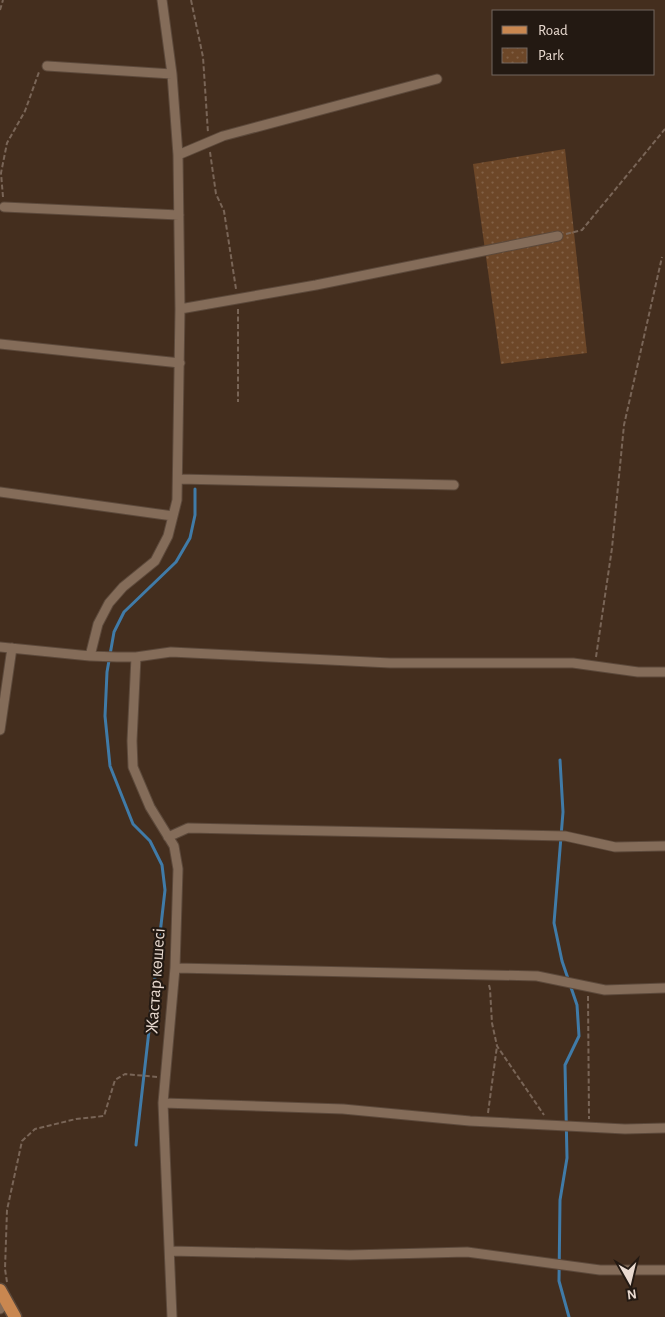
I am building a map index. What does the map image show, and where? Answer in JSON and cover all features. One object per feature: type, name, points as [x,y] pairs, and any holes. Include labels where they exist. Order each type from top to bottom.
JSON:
[{"type":"main road","points":[[4,1288],[4,1306],[15,1317]]},
{"type":"street","points":[[90,656],[98,624],[109,603],[123,586],[155,561],[168,536],[177,500],[180,363],[178,155],[172,74],[162,0]]},
{"type":"street","points":[[46,66],[172,74]]},
{"type":"street","points":[[178,155],[223,136],[437,79]]},
{"type":"street","points":[[4,207],[179,215]]},
{"type":"street","points":[[180,309],[316,285],[558,236]]},
{"type":"street","points":[[0,344],[180,363]]},
{"type":"street","points":[[178,479],[454,485]]},
{"type":"street","points":[[0,492],[173,516]]},
{"type":"street","points":[[0,647],[90,656],[136,657],[171,652],[390,663],[573,663],[638,672],[665,672]]},
{"type":"street","points":[[0,730],[12,648]]},
{"type":"street","name":"Жастар көшесі","points":[[136,657],[132,741],[133,767],[150,807],[174,846],[178,869],[175,968],[163,1103],[172,1317]]},
{"type":"street","points":[[168,837],[188,828],[565,836],[614,847],[665,846]]},
{"type":"street","points":[[175,968],[537,976],[605,990],[665,988]]},
{"type":"street","points":[[163,1103],[342,1109],[487,1122],[625,1129],[665,1128]]},
{"type":"street","points":[[170,1251],[350,1255],[467,1252],[600,1270],[665,1270]]},
{"type":"path","points":[[0,10],[3,0]]},
{"type":"path","points":[[191,0],[203,57],[209,142],[216,194],[224,211],[238,299],[238,402]]},
{"type":"path","points":[[4,207],[2,173],[7,143],[25,111],[38,73],[46,66]]},
{"type":"path","points":[[558,236],[582,230],[665,129]]},
{"type":"path","points":[[594,666],[612,548],[624,425],[662,257]]},
{"type":"path","points":[[486,975],[490,989],[492,1023],[497,1046],[487,1122]]},
{"type":"path","points":[[588,986],[589,1127]]},
{"type":"path","points":[[497,1046],[551,1125]]},
{"type":"path","points":[[4,1288],[7,1210],[22,1141],[35,1129],[76,1119],[104,1116],[115,1080],[124,1074],[165,1078]]},
{"type":"green space","points":[[565,149],[587,353],[501,364],[473,164]]},
{"type":"waterway","points":[[136,1145],[165,890],[162,865],[150,841],[133,824],[110,766],[105,716],[107,672],[114,632],[124,612],[176,562],[190,538],[195,515],[195,489]]},
{"type":"waterway","points":[[560,760],[563,812],[554,923],[562,961],[577,1005],[579,1036],[565,1065],[567,1158],[560,1200],[559,1281],[569,1317]]}]
